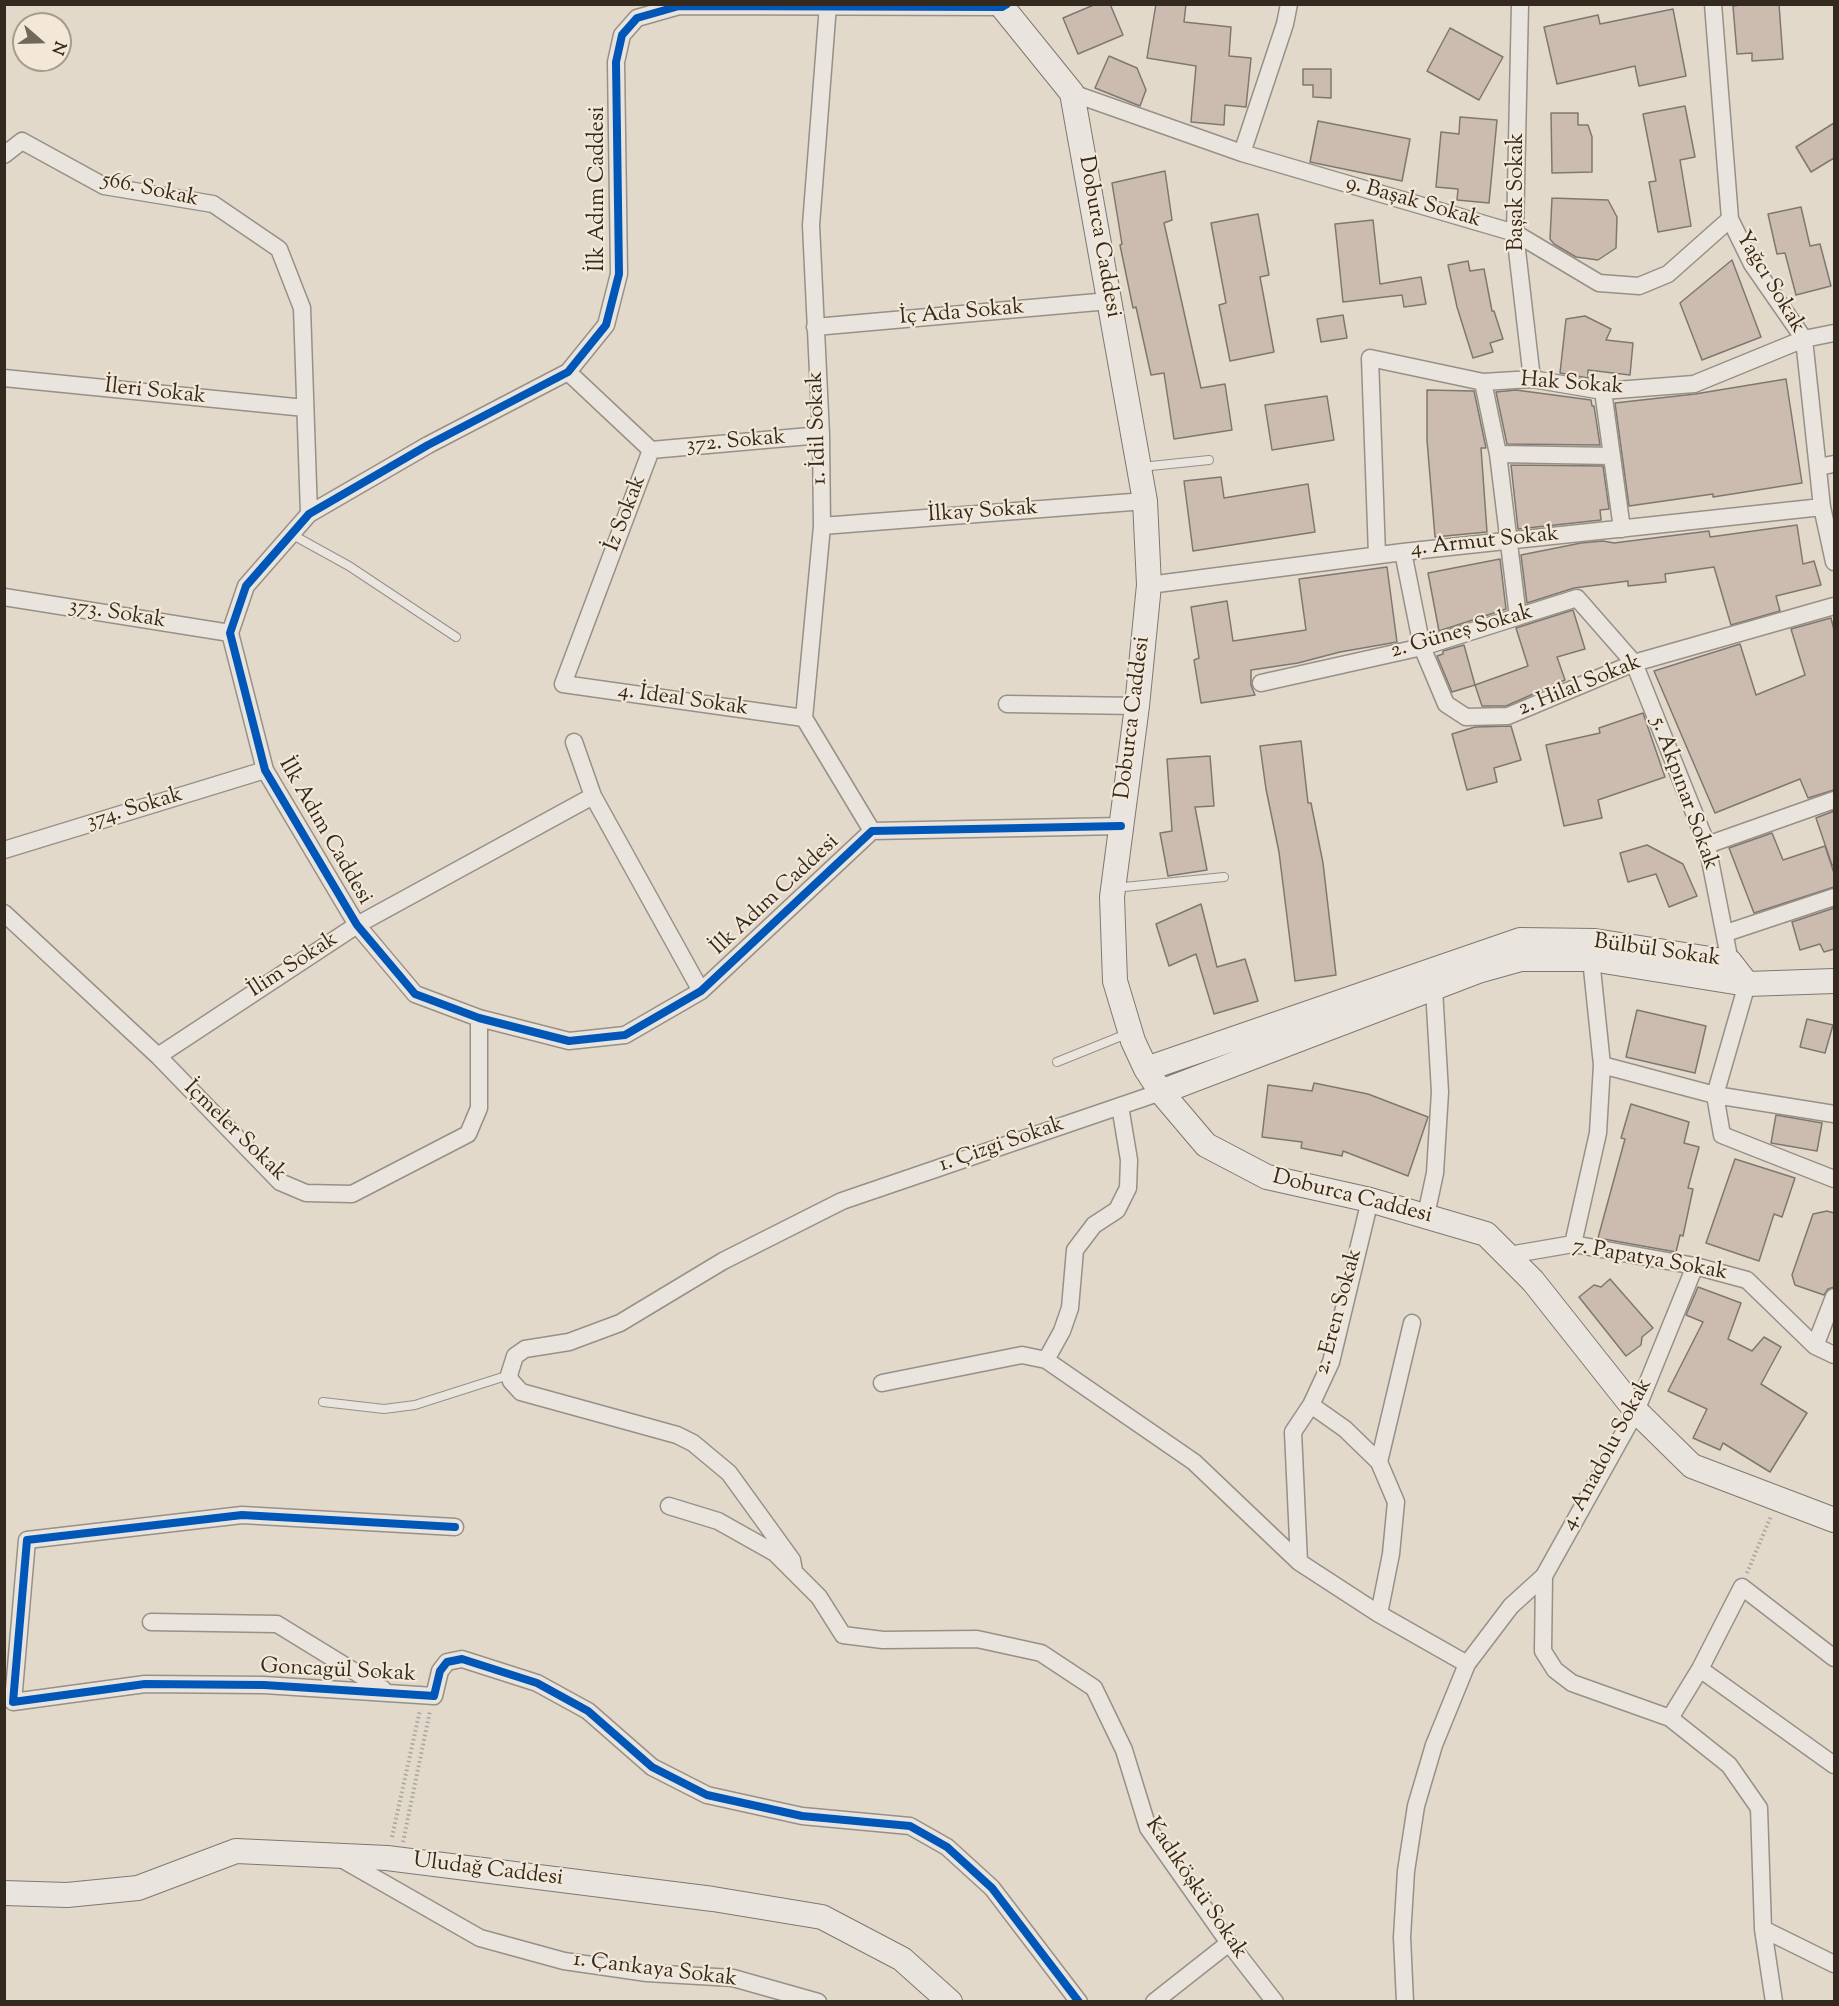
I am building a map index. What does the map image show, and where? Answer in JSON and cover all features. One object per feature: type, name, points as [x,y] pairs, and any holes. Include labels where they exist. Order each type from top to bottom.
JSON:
[{"type":"main road","name":"Doburca Caddesi","points":[[1003,5],[1072,93],[1145,501],[1149,585],[1137,706],[1113,889],[1115,981],[1131,1032],[1146,1069],[1161,1092],[1206,1145],[1267,1178],[1370,1200],[1486,1234],[1533,1281],[1636,1411],[1692,1466],[1834,1520]]},
{"type":"main road","name":"Bülbül Sokak","points":[[1161,1092],[1520,940],[1595,941],[1730,962],[1747,984]]},
{"type":"main road","name":"Bülbül Sokak","points":[[1146,1069],[1430,980],[1478,971],[1521,959],[1591,959],[1747,984]]},
{"type":"main road","points":[[1747,984],[1834,981]]},
{"type":"main road","name":"Uludağ Caddesi","points":[[4,1893],[67,1895],[138,1888],[236,1851],[393,1859],[712,1899],[822,1917],[902,1959],[951,2001]]},
{"type":"street","points":[[1242,153],[1285,24],[1289,4]]},
{"type":"street","name":"Başak Sokak","points":[[1520,4],[1515,233],[1532,380]]},
{"type":"street","name":"Yağcı Sokak","points":[[1713,4],[1730,219],[1752,264],[1804,339],[1826,466],[1822,507],[1832,537],[1834,562]]},
{"type":"street","name":"1. İdil Sokak","points":[[804,718],[822,526],[821,435],[811,225],[828,5]]},
{"type":"street","name":"İlk Adım Caddesi","points":[[1003,5],[679,6],[637,18],[622,35],[616,62],[619,274],[606,326],[568,372],[428,445],[309,514],[246,586],[230,633],[265,770],[357,925],[415,994],[479,1018],[569,1041],[625,1035],[701,991],[872,831],[1121,826]]},
{"type":"street","name":"9. Başak Sokak","points":[[1072,93],[1242,153],[1515,233],[1599,283],[1639,286],[1668,274],[1730,219]]},
{"type":"street","name":"566. Sokak","points":[[4,155],[22,141],[104,186],[213,204],[279,249],[302,308],[309,514]]},
{"type":"street","name":"İç Ada Sokak","points":[[815,327],[1109,300]]},
{"type":"street","name":"Hak Sokak","points":[[1377,555],[1370,358],[1483,382],[1532,380],[1604,392],[1694,384],[1804,339],[1834,333]]},
{"type":"street","name":"İz Sokak","points":[[563,684],[651,450],[568,372]]},
{"type":"street","name":"İleri Sokak","points":[[4,378],[305,408]]},
{"type":"street","points":[[1483,382],[1498,454],[1518,617]]},
{"type":"street","points":[[1604,392],[1622,529]]},
{"type":"street","name":"372. Sokak","points":[[651,450],[821,435]]},
{"type":"street","points":[[1498,454],[1612,456]]},
{"type":"street","name":"İlkay Sokak","points":[[822,526],[1145,501]]},
{"type":"street","name":"4. Armut Sokak","points":[[1149,585],[1377,555],[1822,507]]},
{"type":"street","name":"2. Hilal Sokak","points":[[1403,552],[1422,647],[1446,704],[1466,717],[1508,716],[1634,663],[1834,606]]},
{"type":"street","name":"373. Sokak","points":[[4,597],[230,633]]},
{"type":"street","name":"2. Güneş Sokak","points":[[1261,683],[1422,647],[1577,598],[1634,663]]},
{"type":"street","name":"5. Akpınar Sokak","points":[[1634,663],[1707,845],[1730,962]]},
{"type":"street","name":"4. İdeal Sokak","points":[[563,684],[804,718]]},
{"type":"street","points":[[1007,704],[1137,706]]},
{"type":"street","points":[[804,718],[872,831]]},
{"type":"street","points":[[574,742],[593,796],[701,991]]},
{"type":"street","name":"374. Sokak","points":[[4,850],[265,770]]},
{"type":"street","name":"İlim Sokak","points":[[158,1056],[357,925],[593,796]]},
{"type":"street","points":[[1707,845],[1834,800]]},
{"type":"street","points":[[1726,933],[1834,897]]},
{"type":"street","name":"İçmeler Sokak","points":[[4,913],[158,1056],[279,1182],[306,1193],[352,1194],[468,1134],[479,1108],[479,1018]]},
{"type":"street","points":[[1573,1244],[1598,1132],[1602,1065],[1591,959]]},
{"type":"street","points":[[1426,1215],[1436,1173],[1440,1092],[1430,980]]},
{"type":"street","points":[[1747,984],[1715,1095],[1722,1135],[1834,1179]]},
{"type":"street","points":[[1602,1065],[1715,1095],[1834,1114]]},
{"type":"street","name":"1. Çizgi Sokak","points":[[510,1375],[511,1362],[520,1352],[569,1342],[620,1323],[723,1261],[842,1200],[1161,1092]]},
{"type":"street","points":[[1046,1360],[1062,1331],[1070,1308],[1075,1250],[1094,1225],[1117,1210],[1128,1188],[1129,1160],[1120,1106]]},
{"type":"street","name":"2. Eren Sokak","points":[[1299,1562],[1293,1432],[1311,1405],[1331,1362],[1370,1200]]},
{"type":"street","name":"7. Papatya Sokak","points":[[1509,1255],[1573,1244],[1695,1266],[1747,1280],[1815,1346],[1834,1355]]},
{"type":"street","name":"4. Anadolu Sokak","points":[[1544,1576],[1636,1411],[1695,1266]]},
{"type":"street","points":[[1815,1346],[1834,1297]]},
{"type":"street","points":[[1379,1462],[1412,1323]]},
{"type":"street","points":[[882,1383],[1022,1355],[1046,1360],[1194,1462],[1299,1562],[1379,1614],[1467,1664]]},
{"type":"street","points":[[510,1375],[521,1392],[677,1435],[693,1443],[729,1473],[792,1560],[794,1571]]},
{"type":"street","points":[[1311,1405],[1346,1429],[1379,1462],[1396,1502],[1391,1554],[1379,1614]]},
{"type":"street","name":"Kadıköşkü Sokak","points":[[669,1506],[718,1521],[776,1552],[819,1597],[843,1635],[883,1640],[977,1639],[1041,1653],[1094,1688],[1124,1750],[1148,1828],[1229,1943],[1275,2001]]},
{"type":"street","name":"Goncagül Sokak","points":[[455,1527],[242,1515],[27,1540],[13,1702],[145,1684],[264,1685],[386,1690],[428,1695],[447,1662],[462,1659],[537,1683],[588,1711],[652,1767],[707,1795],[802,1816],[910,1827],[947,1847],[992,1888],[1079,2001]]},
{"type":"street","points":[[1405,2001],[1401,1937],[1406,1871],[1416,1806],[1434,1745],[1467,1664],[1511,1606],[1544,1576]]},
{"type":"street","points":[[1544,1576],[1543,1652],[1555,1670],[1572,1683],[1670,1718],[1729,1765],[1759,1808],[1763,1929],[1774,2001]]},
{"type":"street","points":[[1670,1718],[1700,1669],[1742,1587],[1834,1658]]},
{"type":"street","name":"Goncagül Sokak","points":[[151,1622],[277,1624],[386,1690]]},
{"type":"street","points":[[1700,1669],[1834,1765]]},
{"type":"street","name":"1. Çankaya Sokak","points":[[335,1856],[480,1938],[584,1964],[647,1974],[733,1978],[818,2001]]},
{"type":"street","points":[[1763,1929],[1834,1964]]},
{"type":"street","points":[[1154,2001],[1229,1943]]},
{"type":"lane","points":[[1139,468],[1209,460]]},
{"type":"lane","points":[[291,534],[349,566],[456,637]]},
{"type":"lane","points":[[1113,889],[1224,877]]},
{"type":"lane","points":[[1057,1062],[1131,1032]]},
{"type":"lane","points":[[322,1402],[384,1409],[415,1405],[510,1375]]},
{"type":"path","points":[[1742,1587],[1778,1498]]},
{"type":"path","points":[[393,1859],[428,1695]]},
{"type":"path","points":[[393,1859],[428,1695]]},
{"type":"building","points":[[1096,4],[1110,4],[1123,35],[1078,54],[1063,18]]},
{"type":"building","points":[[1156,4],[1186,4],[1184,22],[1231,27],[1229,56],[1251,58],[1246,107],[1225,105],[1224,125],[1191,122],[1196,66],[1147,58]]},
{"type":"building","points":[[1779,4],[1783,59],[1752,61],[1752,53],[1737,54],[1733,6]]},
{"type":"building","points":[[1673,9],[1686,76],[1639,86],[1635,66],[1557,84],[1544,27],[1598,15],[1600,24]]},
{"type":"building","points":[[1450,28],[1503,57],[1479,100],[1427,71]]},
{"type":"building","points":[[1109,56],[1137,68],[1146,90],[1140,106],[1095,88]]},
{"type":"building","points":[[1303,69],[1331,69],[1331,98],[1313,97],[1313,85],[1303,85]]},
{"type":"building","points":[[1685,106],[1695,157],[1680,160],[1691,226],[1658,232],[1649,182],[1656,181],[1643,114]]},
{"type":"building","points":[[1551,113],[1578,113],[1578,125],[1588,125],[1592,137],[1592,172],[1552,173]]},
{"type":"building","points":[[1460,117],[1497,120],[1489,203],[1457,200],[1458,189],[1436,187],[1441,132],[1459,134]]},
{"type":"building","points":[[1318,121],[1410,139],[1402,181],[1310,162]]},
{"type":"building","points":[[1834,123],[1834,158],[1811,172],[1796,147]]},
{"type":"building","points":[[1165,171],[1172,220],[1164,223],[1201,388],[1225,384],[1232,430],[1174,439],[1164,373],[1151,375],[1136,307],[1133,308],[1120,245],[1122,244],[1112,183]]},
{"type":"building","points":[[1552,198],[1608,200],[1617,217],[1616,248],[1598,260],[1576,257],[1554,244],[1550,239]]},
{"type":"building","points":[[1801,207],[1810,246],[1820,244],[1831,286],[1796,295],[1785,253],[1777,254],[1768,214]]},
{"type":"building","points":[[1258,214],[1269,275],[1260,277],[1274,352],[1230,361],[1219,305],[1226,303],[1211,223]]},
{"type":"building","points":[[1373,220],[1380,284],[1421,277],[1426,304],[1404,307],[1402,295],[1343,302],[1335,224]]},
{"type":"building","points":[[1732,260],[1761,337],[1702,360],[1680,303]]},
{"type":"building","points":[[1468,261],[1470,271],[1484,269],[1492,311],[1494,311],[1503,339],[1490,343],[1493,352],[1473,358],[1457,307],[1448,265]]},
{"type":"building","points":[[1343,315],[1347,338],[1321,342],[1317,319]]},
{"type":"building","points":[[1585,316],[1611,329],[1606,340],[1633,343],[1630,375],[1588,370],[1588,378],[1560,373],[1566,319]]},
{"type":"building","points":[[1786,379],[1802,483],[1713,497],[1713,494],[1629,506],[1615,403],[1695,394]]},
{"type":"building","points":[[1427,390],[1474,391],[1486,448],[1481,448],[1487,532],[1435,537],[1427,440]]},
{"type":"building","points":[[1516,390],[1591,400],[1600,445],[1507,444],[1496,392]]},
{"type":"building","points":[[1327,396],[1334,440],[1272,450],[1265,405]]},
{"type":"building","points":[[1511,465],[1603,466],[1609,509],[1600,510],[1601,520],[1518,529]]},
{"type":"building","points":[[1221,477],[1224,498],[1308,484],[1315,532],[1193,551],[1184,481]]},
{"type":"building","points":[[1797,525],[1803,564],[1814,561],[1821,585],[1776,596],[1780,611],[1731,625],[1714,567],[1665,574],[1666,582],[1628,586],[1628,581],[1574,588],[1527,603],[1521,555],[1581,543],[1603,541],[1614,543],[1709,531],[1710,537]]},
{"type":"building","points":[[1500,559],[1506,609],[1439,631],[1428,573]]},
{"type":"building","points":[[1387,567],[1397,642],[1340,652],[1298,663],[1251,670],[1251,685],[1255,695],[1201,703],[1194,660],[1199,658],[1191,607],[1227,601],[1233,641],[1306,630],[1299,579]]},
{"type":"building","points":[[1573,610],[1585,649],[1557,657],[1565,680],[1506,706],[1482,706],[1475,685],[1528,666],[1516,628]]},
{"type":"building","points":[[1831,618],[1834,630],[1834,790],[1808,798],[1800,779],[1715,813],[1654,671],[1740,644],[1756,695],[1805,675],[1791,629]]},
{"type":"building","points":[[1464,645],[1475,685],[1452,692],[1437,656],[1443,654],[1443,651]]},
{"type":"building","points":[[1643,713],[1665,777],[1598,800],[1602,818],[1564,826],[1546,745],[1600,733],[1599,728]]},
{"type":"building","points":[[1511,726],[1521,760],[1494,768],[1497,782],[1467,790],[1452,734],[1475,727]]},
{"type":"building","points":[[1301,741],[1308,803],[1311,803],[1323,863],[1336,975],[1295,981],[1279,852],[1260,746]]},
{"type":"building","points":[[1210,756],[1214,806],[1195,807],[1207,870],[1168,876],[1160,833],[1172,831],[1167,759]]},
{"type":"building","points":[[1834,811],[1834,865],[1832,865],[1816,818]]},
{"type":"building","points":[[1772,833],[1783,860],[1825,846],[1834,873],[1834,887],[1754,913],[1729,848]]},
{"type":"building","points":[[1647,845],[1683,864],[1697,896],[1669,907],[1656,874],[1628,882],[1620,853]]},
{"type":"building","points":[[1201,904],[1217,967],[1245,959],[1258,1001],[1214,1014],[1196,954],[1169,966],[1156,924]]},
{"type":"building","points":[[1834,908],[1834,949],[1824,952],[1820,944],[1800,950],[1792,922]]},
{"type":"building","points":[[1637,1010],[1706,1026],[1695,1073],[1626,1057]]},
{"type":"building","points":[[1807,1019],[1833,1025],[1825,1053],[1800,1047]]},
{"type":"building","points":[[1314,1083],[1368,1094],[1428,1117],[1408,1176],[1343,1151],[1342,1156],[1301,1148],[1302,1142],[1262,1137],[1268,1085],[1312,1091]]},
{"type":"building","points":[[1631,1104],[1689,1122],[1684,1143],[1699,1147],[1688,1188],[1693,1189],[1683,1236],[1680,1235],[1676,1252],[1598,1238],[1625,1139],[1621,1138]]},
{"type":"building","points":[[1776,1115],[1822,1123],[1817,1151],[1771,1143]]},
{"type":"building","points":[[1735,1159],[1795,1178],[1782,1217],[1774,1214],[1759,1261],[1706,1243]]},
{"type":"building","points":[[1827,1211],[1834,1213],[1834,1287],[1828,1289],[1824,1295],[1795,1285],[1792,1275],[1813,1214]]},
{"type":"building","points":[[1610,1279],[1653,1328],[1642,1337],[1641,1345],[1626,1356],[1579,1297],[1594,1285],[1601,1287]]},
{"type":"building","points":[[1698,1287],[1741,1303],[1728,1339],[1752,1351],[1764,1337],[1781,1347],[1761,1384],[1807,1413],[1770,1472],[1723,1443],[1720,1450],[1693,1438],[1707,1409],[1668,1391],[1703,1322],[1686,1315]]},
{"type":"cycle path","points":[[1007,4],[1002,7],[679,6],[637,18],[622,35],[616,62],[619,274],[606,325],[568,372],[428,445],[309,514],[246,586],[230,633],[265,770],[357,925],[415,994],[479,1018],[569,1041],[625,1035],[701,991],[872,831],[1121,826]]},
{"type":"cycle path","points":[[455,1527],[242,1515],[27,1540],[13,1702],[145,1684],[264,1685],[434,1696],[440,1671],[447,1662],[462,1659],[537,1683],[588,1711],[652,1767],[707,1795],[802,1816],[910,1826],[947,1847],[992,1888],[1079,2002]]}]
